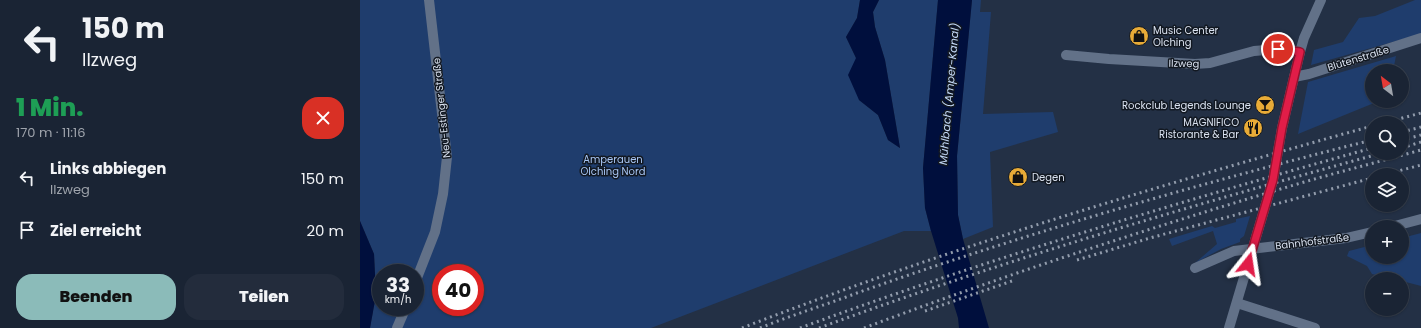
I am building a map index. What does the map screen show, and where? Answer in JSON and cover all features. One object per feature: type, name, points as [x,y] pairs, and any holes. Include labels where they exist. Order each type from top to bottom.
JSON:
[{"type":"street","name":"Neu-Estinger Straße","points":[[422,264],[435,232],[443,194],[448,157],[428,0]]},
{"type":"street","points":[[1229,328],[1273,180],[1282,128],[1300,52],[1304,38],[1321,0]]},
{"type":"street","name":"Blütenstraße","points":[[1294,76],[1309,74],[1421,38]]},
{"type":"street","name":"Ilzweg","points":[[1066,56],[1196,64],[1210,63],[1254,51],[1278,49],[1300,52]]},
{"type":"street","points":[[1409,222],[1421,219]]},
{"type":"street","name":"Bahnhofstraße","points":[[1195,268],[1234,251],[1346,238],[1365,234]]},
{"type":"street","points":[[1237,303],[1315,328]]},
{"type":"street","points":[[397,328],[402,316]]},
{"type":"green space","name":"Amperauen Olching Nord","points":[[360,0],[860,0],[857,18],[846,37],[856,58],[859,100],[878,115],[888,140],[900,148],[885,60],[875,27],[873,12],[879,0],[938,0],[923,168],[925,208],[931,231],[904,231],[651,328],[370,328],[372,316],[424,316],[424,264],[374,264],[374,254],[360,221]]},
{"type":"green space","points":[[972,0],[981,0],[980,12],[991,12],[983,114],[1053,112],[1058,132],[990,152],[993,227],[963,239],[958,215],[957,156]]},
{"type":"green space","points":[[1415,0],[1421,0],[1421,34],[1311,65],[1314,50],[1343,42],[1359,18],[1375,16]]},
{"type":"green space","points":[[1396,56],[1394,64],[1369,64]]},
{"type":"green space","points":[[1365,65],[1365,107],[1298,134],[1308,82]]},
{"type":"green space","points":[[1250,216],[1244,236],[1240,239],[1240,242],[1221,249],[1195,263],[1217,244],[1213,231],[1172,246],[1169,239],[1212,226],[1215,228],[1236,222],[1236,219]]},
{"type":"green space","points":[[1421,233],[1421,286],[1409,283],[1409,272],[1371,272],[1367,266],[1347,256],[1349,251],[1365,247],[1365,264],[1409,264],[1409,236]]},
{"type":"water","points":[[860,0],[879,0],[873,12],[875,27],[885,60],[900,148],[888,140],[878,115],[859,100],[848,75],[856,58],[846,37],[857,18]]},
{"type":"water","name":"Mühlbach (Amper-Kanal)","points":[[938,0],[972,0],[957,156],[958,215],[963,239],[989,328],[959,328],[958,318],[925,208],[923,168]]},
{"type":"water","points":[[360,221],[374,254],[374,264],[372,264],[372,316],[370,328],[360,328]]},
{"type":"railway","points":[[1409,116],[1421,113]]},
{"type":"railway","points":[[1409,130],[1421,127]]},
{"type":"railway","points":[[742,328],[976,244],[1213,171],[1365,128]]},
{"type":"railway","points":[[1409,138],[1421,135]]},
{"type":"railway","points":[[760,328],[921,271],[1048,230],[1177,192],[1365,142]]},
{"type":"railway","points":[[1409,146],[1421,142]]},
{"type":"railway","points":[[800,328],[941,278],[1084,232],[1365,150]]},
{"type":"railway","points":[[864,328],[968,290],[1126,237],[1301,183],[1421,150]]},
{"type":"railway","points":[[819,328],[958,279],[1099,234],[1365,158]]},
{"type":"railway","points":[[1409,168],[1421,165]]},
{"type":"railway","points":[[1077,260],[1150,238],[1365,180]]},
{"type":"railway","points":[[925,311],[1012,281]]},
{"type":"place","name":"Music Center Olching","points":[[1139,36]]},
{"type":"place","name":"Rockclub Legends Lounge","points":[[1265,105]]},
{"type":"place","name":"MAGNIFICO Ristorante & Bar","points":[[1253,128]]},
{"type":"place","name":"Degen","points":[[1018,177]]},
{"type":"route","points":[[1248,264],[1273,180],[1282,128],[1300,52],[1278,49]]}]
